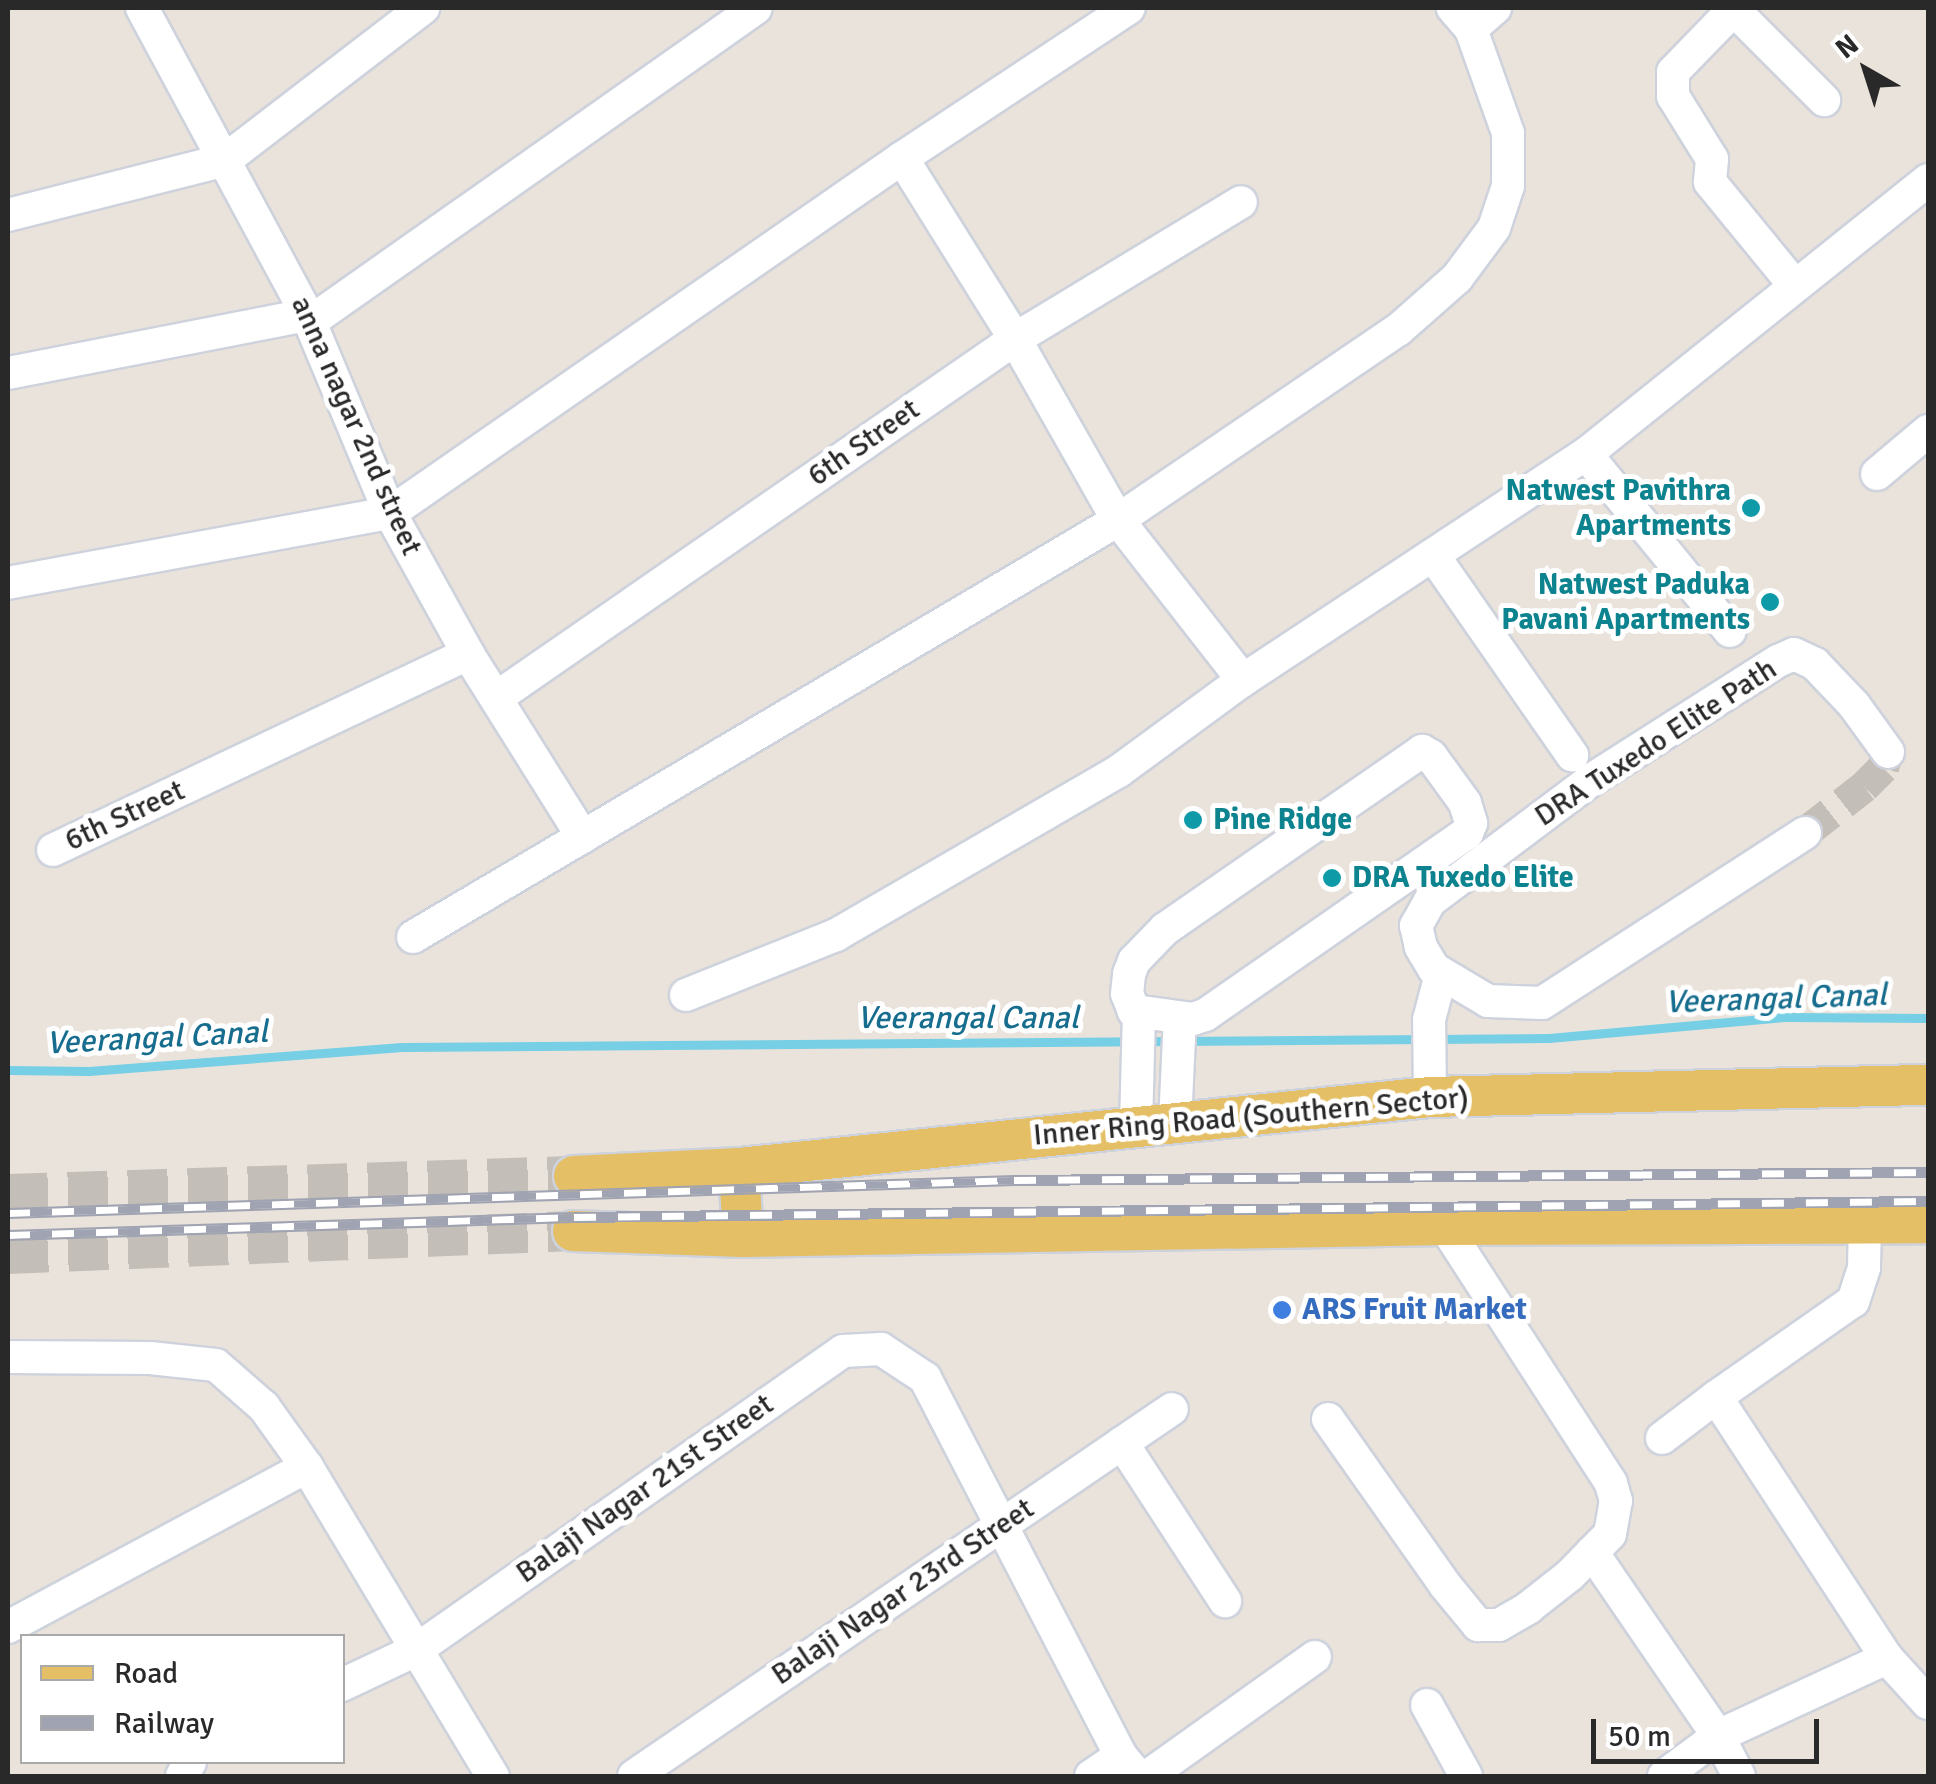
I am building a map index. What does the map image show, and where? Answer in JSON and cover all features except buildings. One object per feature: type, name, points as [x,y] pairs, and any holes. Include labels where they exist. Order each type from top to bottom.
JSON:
[{"type":"main road","name":"Inner Ring Road (Southern Sector)","points":[[574,1176],[740,1168],[1155,1125],[1440,1081],[1928,1085]]},
{"type":"main road","points":[[740,1168],[743,1237]]},
{"type":"main road","points":[[574,1231],[743,1237],[1444,1225],[1928,1223]]},
{"type":"street","name":"anna nagar 2nd street","points":[[142,8],[309,318],[390,514],[468,654],[583,837]]},
{"type":"street","points":[[8,215],[225,160],[423,8]]},
{"type":"street","points":[[8,373],[309,318],[756,8]]},
{"type":"street","points":[[8,583],[390,514],[902,158],[1129,8]]},
{"type":"street","points":[[1795,286],[1710,182],[1712,158],[1673,96],[1673,72],[1734,8],[1824,100]]},
{"type":"street","points":[[413,936],[1118,520],[1398,330],[1457,278],[1494,228],[1508,186],[1508,133],[1473,15]]},
{"type":"street","points":[[902,158],[1015,338],[1118,520],[1243,680]]},
{"type":"street","points":[[686,995],[836,934],[1119,772],[1243,680],[1586,454],[1928,180]]},
{"type":"street","name":"6th Street","points":[[496,698],[1015,338],[1241,202]]},
{"type":"street","points":[[1877,474],[1928,431]]},
{"type":"street","points":[[1586,454],[1730,631]]},
{"type":"street","points":[[1433,554],[1572,756]]},
{"type":"street","name":"6th Street","points":[[54,850],[468,654]]},
{"type":"street","name":"DRA Tuxedo Elite Path","points":[[1446,978],[1421,947],[1416,926],[1430,901],[1591,780],[1778,661],[1794,654],[1814,664],[1854,705],[1888,752]]},
{"type":"street","points":[[1415,752],[1431,756],[1469,812],[1472,823],[1466,833],[1205,1015],[1180,1037],[1155,1125],[1139,1036],[1128,1003],[1129,974],[1134,960],[1165,929],[1415,752]]},
{"type":"street","points":[[1440,1081],[1440,1029],[1446,978],[1488,1001],[1542,1002],[1805,833]]},
{"type":"street","points":[[1139,1036],[1180,1037]]},
{"type":"street","points":[[1662,1438],[1853,1301],[1864,1268],[1866,1223]]},
{"type":"street","points":[[1328,1419],[1445,1586],[1478,1624],[1499,1625],[1528,1608],[1610,1534],[1616,1515],[1611,1483],[1444,1225]]},
{"type":"street","name":"Balaji Nagar 21st Street","points":[[345,1685],[416,1650],[843,1351],[881,1349],[925,1378],[999,1527]]},
{"type":"street","points":[[8,1358],[150,1358],[216,1366],[264,1407],[307,1467],[493,1776]]},
{"type":"street","points":[[1716,1397],[1888,1658],[1928,1704]]},
{"type":"street","name":"Balaji Nagar 23rd Street","points":[[634,1776],[1172,1409]]},
{"type":"street","points":[[1122,1443],[1225,1602]]},
{"type":"street","points":[[8,1627],[307,1467]]},
{"type":"street","points":[[999,1527],[1130,1766],[1092,1776]]},
{"type":"street","points":[[1592,1552],[1718,1736],[1738,1776]]},
{"type":"street","points":[[1148,1776],[1314,1657]]},
{"type":"street","points":[[1664,1776],[1718,1736],[1888,1658]]},
{"type":"street","points":[[1427,1704],[1466,1776]]},
{"type":"waterway","name":"Veerangal Canal","points":[[8,1070],[89,1071],[402,1047],[1549,1038],[1785,1017],[1928,1018]]},
{"type":"tunnel","points":[[1805,833],[1864,787],[1883,768],[1888,752]]},
{"type":"tunnel","points":[[8,1194],[574,1176]]},
{"type":"tunnel","points":[[8,1254],[573,1231]]},
{"type":"railway","points":[[8,1213],[1014,1180],[1928,1172]]},
{"type":"railway","points":[[8,1235],[574,1217],[1928,1201]]},
{"type":"place","name":"Natwest Pavithra Apartments","points":[[1751,508]]},
{"type":"place","name":"Natwest Paduka Pavani Apartments","points":[[1770,602]]},
{"type":"place","name":"Pine Ridge","points":[[1193,820]]},
{"type":"place","name":"DRA Tuxedo Elite","points":[[1332,878]]},
{"type":"place","name":"ARS Fruit Market","points":[[1282,1310]]}]
